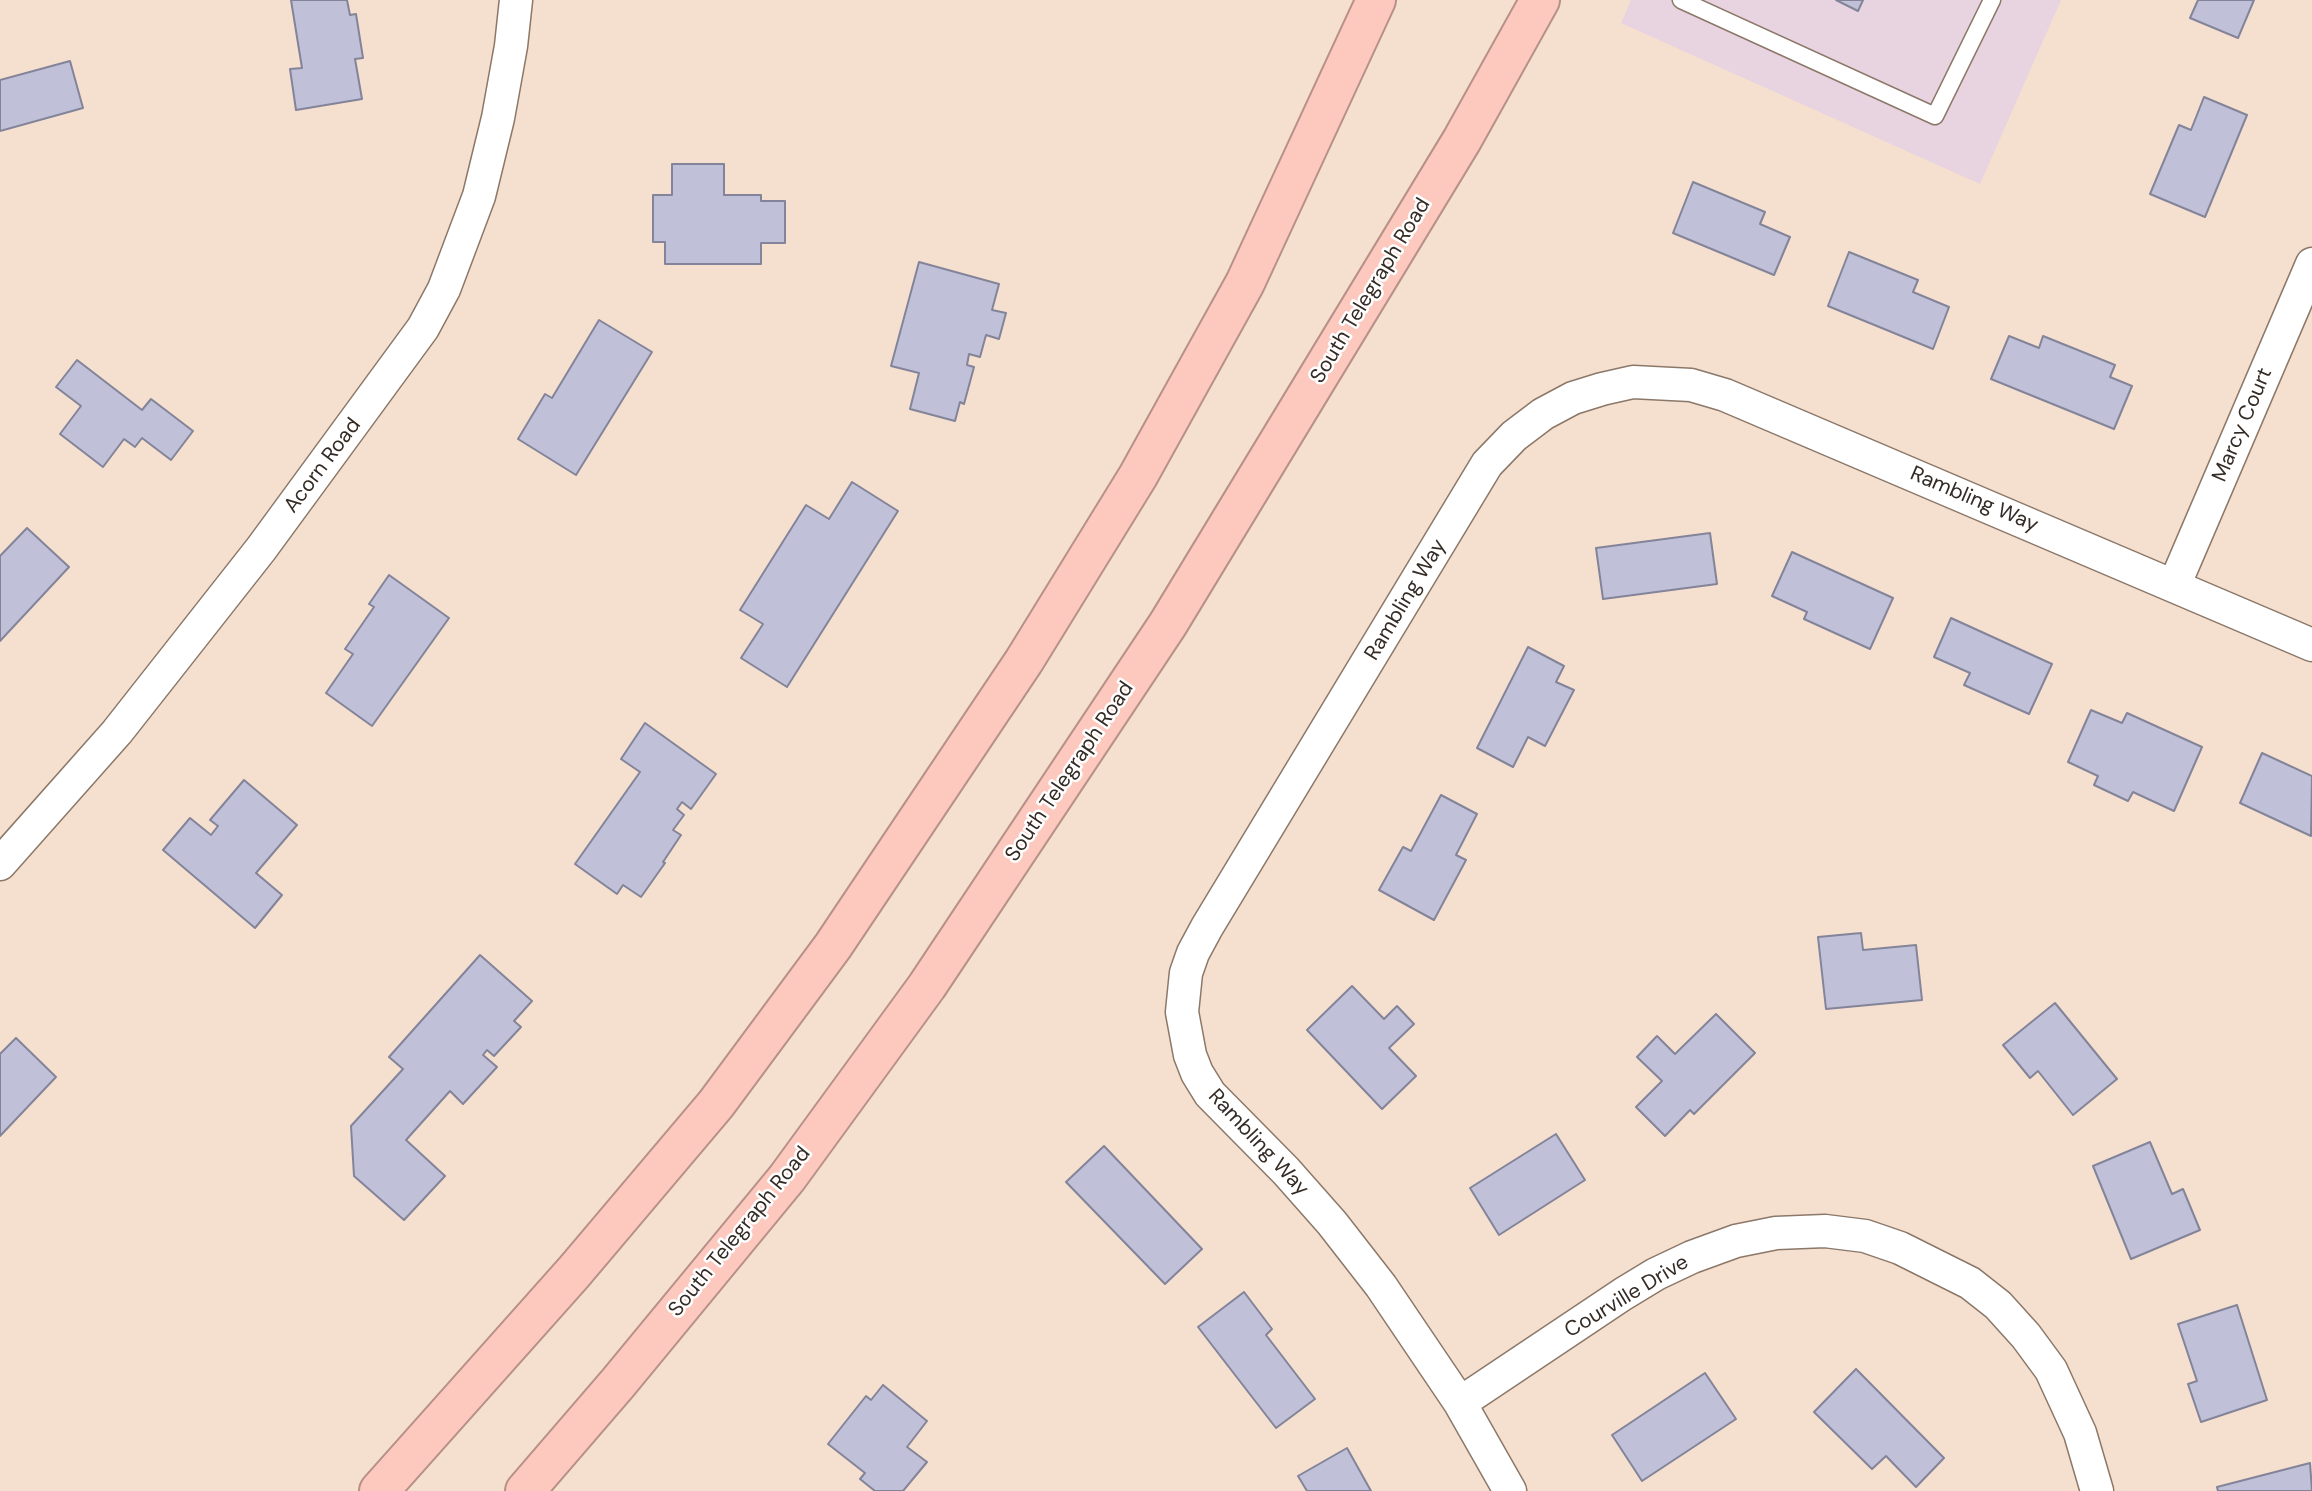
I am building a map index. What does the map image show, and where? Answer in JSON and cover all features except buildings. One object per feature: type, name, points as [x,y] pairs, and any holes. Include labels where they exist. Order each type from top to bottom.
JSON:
[{"type":"highway","points":[[379,1491],[574,1272],[716,1104],[833,946],[1017,672],[1138,476],[1245,283],[1376,0]]},
{"type":"highway","name":"South Telegraph Road","points":[[525,1491],[618,1383],[786,1178],[927,986],[1168,624],[1462,141],[1540,0]]},
{"type":"street","name":"Acorn Road","points":[[0,864],[117,732],[261,549],[423,328],[444,289],[478,196],[498,118],[516,0]]},
{"type":"street","name":"Marcy Court","points":[[2175,586],[2312,264]]},
{"type":"street","name":"Rambling Way","points":[[1510,1491],[1460,1403],[1381,1286],[1332,1223],[1286,1171],[1210,1094],[1190,1055],[1184,1031],[1182,1003],[1186,973],[1207,927],[1487,464],[1514,436],[1543,414],[1573,398],[1633,382],[1691,385],[1725,395],[2312,645]]},
{"type":"street","name":"Courville Drive","points":[[1460,1403],[1623,1294],[1692,1256],[1736,1241],[1776,1233],[1825,1231],[1866,1237],[1900,1248],[1970,1283],[1997,1305],[2026,1336],[2050,1370],[2080,1433],[2097,1491]]},
{"type":"lane","points":[[1681,0],[1935,116],[1992,0]]},
{"type":"shaded area","points":[[1631,0],[2061,0],[1980,184],[1621,23]]}]
